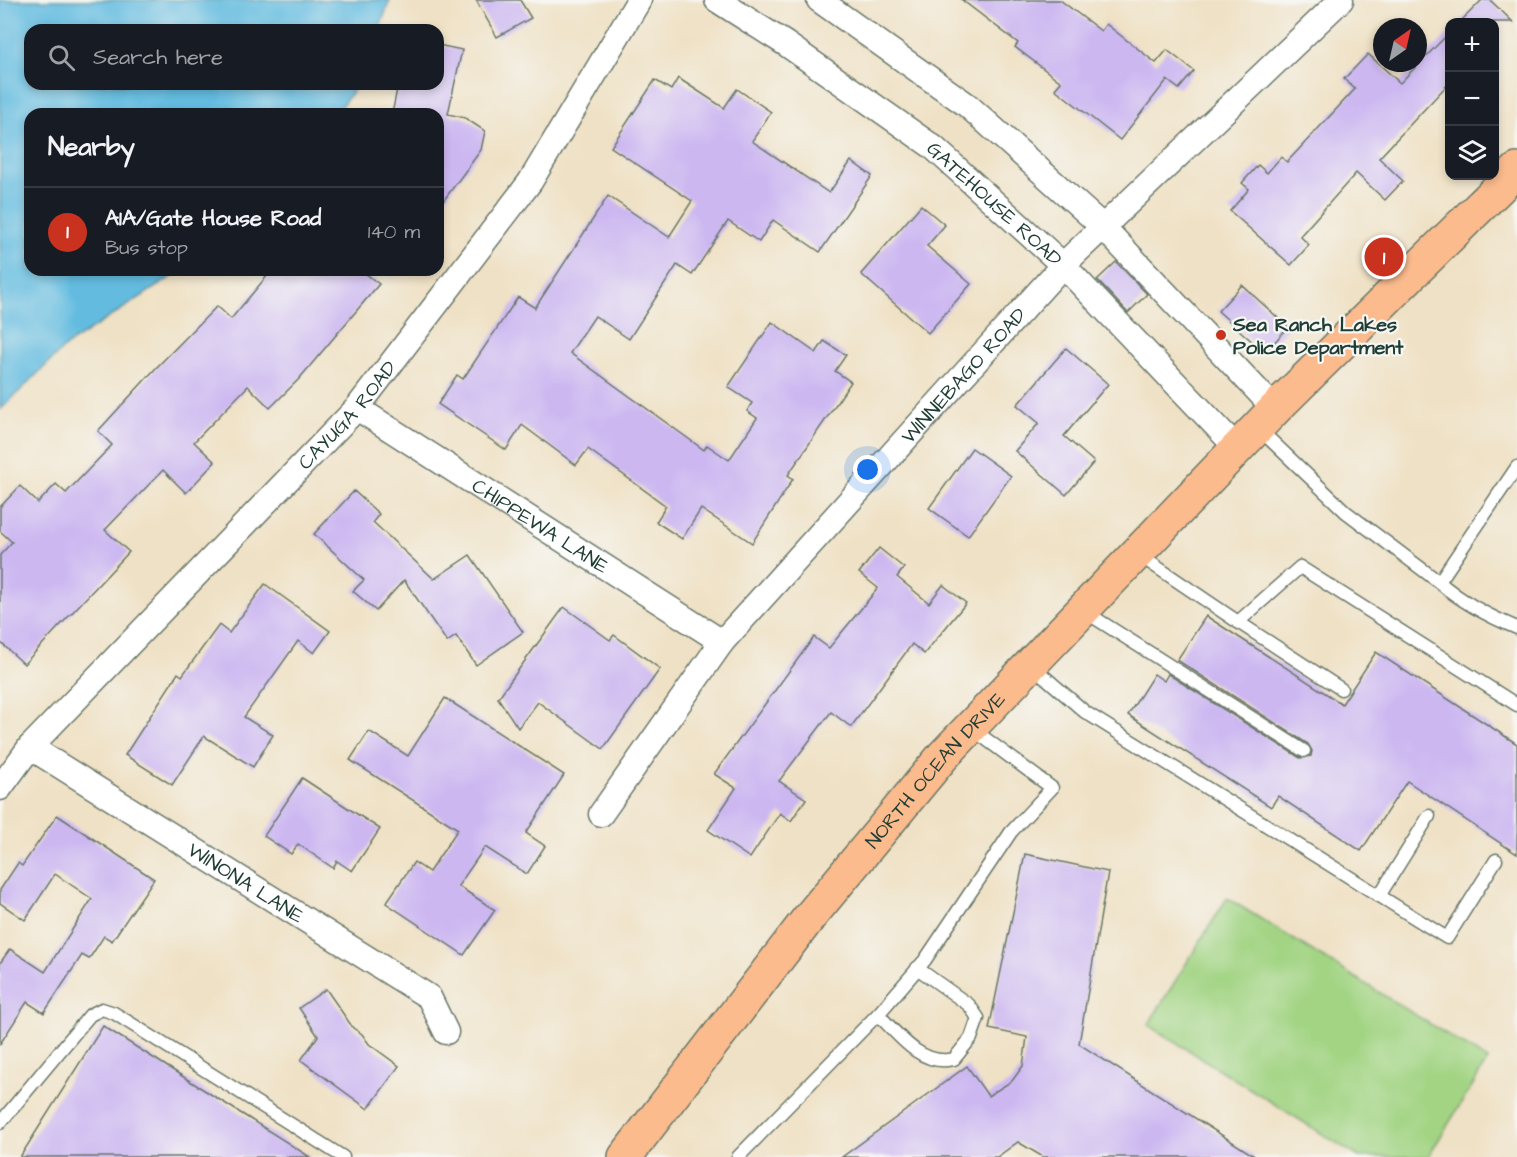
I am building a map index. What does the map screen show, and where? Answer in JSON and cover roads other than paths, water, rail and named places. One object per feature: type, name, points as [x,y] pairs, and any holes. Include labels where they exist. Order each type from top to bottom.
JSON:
[{"type":"main road","name":"NORTH OCEAN DRIVE","points":[[625,1157],[808,919],[970,727],[1257,428],[1517,170]]},
{"type":"street","name":"CAYUGA ROAD","points":[[0,788],[30,747],[357,408],[530,182],[639,0]]},
{"type":"street","name":"GATEHOUSE ROAD","points":[[717,0],[786,44],[933,147],[1063,265],[1257,428]]},
{"type":"street","points":[[819,0],[967,105],[1101,226],[1257,428]]},
{"type":"street","name":"WINNEBAGO ROAD","points":[[601,814],[723,642],[1063,265],[1101,226],[1341,0]]},
{"type":"street","name":"CHIPPEWA LANE","points":[[357,408],[723,642]]},
{"type":"street","name":"WINONA LANE","points":[[30,747],[429,998],[446,1032]]},
{"type":"lane","points":[[1257,428],[1346,512],[1460,600],[1490,617],[1517,628]]},
{"type":"lane","points":[[1439,582],[1517,466]]},
{"type":"lane","points":[[1138,554],[1341,689]]},
{"type":"lane","points":[[1238,621],[1300,567],[1517,705]]},
{"type":"lane","points":[[1083,610],[1304,751]]},
{"type":"lane","points":[[1030,664],[1085,712],[1447,938],[1496,860]]},
{"type":"lane","points":[[738,1157],[878,1014],[917,968],[1011,832],[1052,788],[970,727]]},
{"type":"lane","points":[[1379,896],[1429,816]]},
{"type":"lane","points":[[878,1014],[921,1055],[933,1060],[954,1059],[964,1049],[978,1018],[969,1005],[917,968]]},
{"type":"lane","points":[[0,1123],[90,1015],[102,1009],[114,1013],[343,1157]]},
{"type":"water","points":[[0,0],[390,0],[381,24],[24,24],[24,90],[353,90],[340,108],[24,108],[24,276],[173,276],[67,345],[0,410]]},
{"type":"place","name":"A1A/Gate House Road","points":[[1384,257]]},
{"type":"place","name":"Sea Ranch Lakes Police Department","points":[[1221,335]]}]
